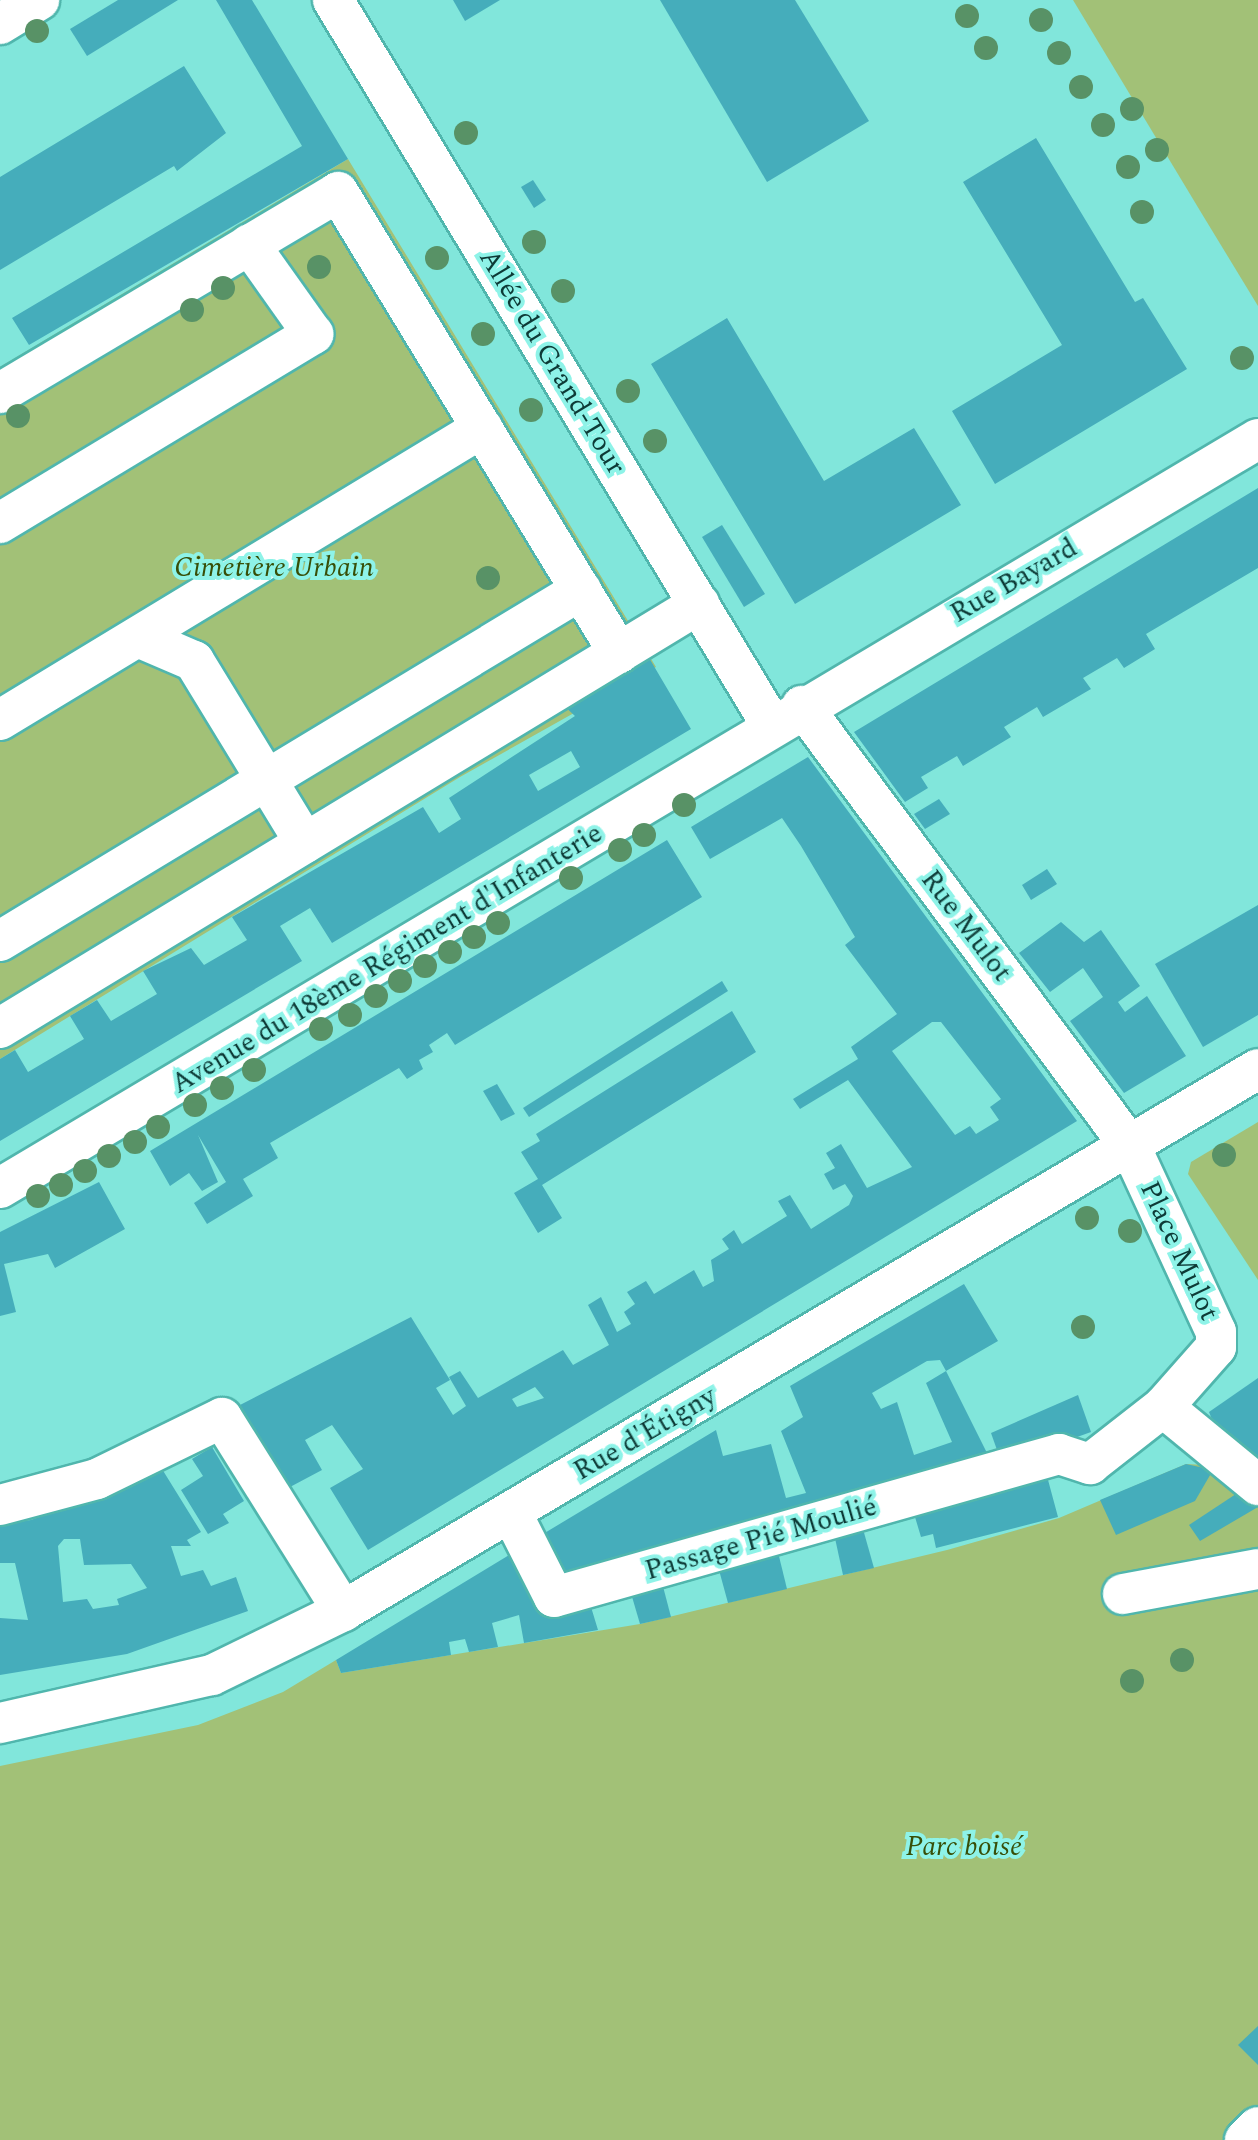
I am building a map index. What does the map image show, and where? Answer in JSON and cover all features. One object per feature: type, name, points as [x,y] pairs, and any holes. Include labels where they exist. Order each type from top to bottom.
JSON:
[{"type":"street","points":[[0,24],[39,0]]},
{"type":"street","name":"Allée du Grand-Tour","points":[[333,0],[699,604],[786,715]]},
{"type":"street","points":[[0,393],[338,192],[619,653]]},
{"type":"street","points":[[0,523],[313,334],[249,244]]},
{"type":"street","points":[[0,720],[482,428]]},
{"type":"street","name":"Rue Bayard","points":[[786,715],[1258,439]]},
{"type":"street","points":[[0,941],[581,590]]},
{"type":"street","points":[[194,603],[194,661],[305,843]]},
{"type":"street","points":[[0,1028],[699,604]]},
{"type":"street","points":[[138,637],[194,661]]},
{"type":"street","name":"Rue Mulot","points":[[786,715],[1130,1146]]},
{"type":"street","name":"Avenue du 18ème Régiment d'Infanterie","points":[[0,1188],[786,715]]},
{"type":"street","name":"Rue d'Étigny","points":[[0,1723],[212,1675],[343,1611],[1258,1069]]},
{"type":"street","name":"Place Mulot","points":[[1059,1454],[1090,1464],[1163,1407],[1216,1347],[1216,1332],[1130,1146]]},
{"type":"street","points":[[1163,1407],[1258,1485]]},
{"type":"street","points":[[0,1505],[85,1484],[222,1418],[343,1611]]},
{"type":"street","name":"Passage Pié Moulié","points":[[511,1512],[554,1597],[1059,1454]]},
{"type":"street","points":[[1123,1594],[1258,1569]]},
{"type":"street","points":[[1245,2140],[1258,2127]]},
{"type":"green space","points":[[1073,0],[1258,0],[1258,306],[1202,214]]},
{"type":"green space","name":"Cimetière Urbain","points":[[348,159],[656,667],[460,777],[0,1059],[0,367]]},
{"type":"green space","points":[[1258,1122],[1258,1280],[1188,1174],[1191,1162]]},
{"type":"green space","name":"Parc boisé","points":[[1186,1464],[1205,1465],[1258,1505],[1258,2140],[0,2140],[0,1766],[198,1725],[283,1692],[336,1660],[341,1673],[640,1624],[947,1550],[1059,1518]]},
{"type":"building","points":[[118,0],[178,0],[87,56],[70,29]]},
{"type":"building","points":[[216,0],[252,0],[348,159],[29,345],[12,318],[302,146]]},
{"type":"building","points":[[453,0],[500,0],[465,21]]},
{"type":"building","points":[[660,0],[795,0],[869,121],[767,182]]},
{"type":"building","points":[[184,66],[226,133],[177,171],[174,166],[0,270],[0,177]]},
{"type":"building","points":[[1036,138],[1135,302],[1143,298],[1187,369],[995,484],[952,411],[1062,345],[963,182]]},
{"type":"building","points":[[533,180],[546,200],[534,208],[521,187]]},
{"type":"building","points":[[727,318],[824,481],[914,428],[961,505],[795,604],[651,364]]},
{"type":"building","points":[[1258,488],[1258,568],[1146,634],[1155,649],[1124,668],[1117,658],[1083,678],[1091,689],[1043,717],[1037,707],[1004,727],[1011,737],[963,766],[957,756],[921,777],[928,788],[905,802],[854,732]]},
{"type":"building","points":[[722,525],[765,594],[744,607],[702,537]]},
{"type":"building","points":[[645,651],[691,729],[332,943],[310,908],[280,926],[302,961],[0,1141],[0,1059],[15,1050],[28,1072],[84,1039],[70,1016],[97,1000],[111,1021],[157,994],[143,971],[191,948],[204,965],[247,940],[232,917],[423,807],[439,833],[461,819],[449,798],[575,716],[561,703]],"holes":[[[571,751],[580,767],[538,791],[529,775]]]},
{"type":"building","points":[[808,757],[1077,1121],[368,1550],[330,1488],[363,1469],[332,1425],[305,1440],[322,1470],[290,1487],[240,1405],[411,1317],[450,1380],[436,1388],[453,1415],[466,1406],[449,1377],[460,1371],[478,1398],[563,1350],[573,1365],[609,1345],[588,1305],[601,1297],[617,1332],[631,1324],[624,1312],[635,1304],[627,1292],[646,1281],[654,1294],[694,1270],[703,1287],[714,1281],[711,1260],[729,1249],[722,1239],[734,1230],[742,1244],[787,1216],[778,1201],[790,1195],[811,1229],[849,1205],[853,1196],[845,1184],[833,1190],[824,1174],[835,1168],[826,1153],[841,1144],[867,1188],[912,1167],[848,1080],[800,1109],[793,1099],[858,1059],[851,1047],[897,1014],[845,945],[855,937],[801,846],[782,818],[710,859],[691,827]],"holes":[[[932,1022],[941,1022],[1001,1099],[990,1107],[999,1120],[976,1134],[970,1126],[955,1135],[892,1051]],[[535,1387],[544,1398],[517,1407],[512,1399]]]},
{"type":"building","points":[[939,799],[950,814],[925,829],[914,814]]},
{"type":"building","points":[[667,840],[702,897],[455,1045],[447,1033],[429,1045],[433,1052],[419,1060],[423,1069],[407,1079],[399,1068],[270,1143],[278,1158],[243,1179],[253,1196],[207,1224],[194,1203],[226,1182],[198,1135],[218,1182],[202,1191],[189,1173],[170,1186],[150,1151]]},
{"type":"building","points":[[1047,869],[1057,884],[1031,900],[1022,885]]},
{"type":"building","points":[[1258,905],[1258,1015],[1203,1047],[1155,964]]},
{"type":"building","points":[[1061,922],[1084,942],[1101,930],[1140,986],[1118,1002],[1125,1012],[1147,996],[1186,1056],[1124,1093],[1070,1021],[1103,997],[1083,968],[1050,992],[1019,953]]},
{"type":"building","points":[[722,981],[728,991],[529,1117],[523,1108]]},
{"type":"building","points":[[732,1011],[756,1052],[542,1185],[562,1218],[538,1233],[514,1193],[538,1179],[521,1152],[540,1141],[536,1134]]},
{"type":"building","points":[[497,1084],[515,1114],[501,1121],[483,1091]]},
{"type":"building","points":[[99,1182],[125,1229],[55,1268],[48,1254],[4,1264],[16,1312],[0,1316],[0,1232]]},
{"type":"building","points":[[964,1284],[998,1341],[946,1371],[994,1467],[559,1588],[533,1540],[716,1430],[723,1456],[771,1444],[786,1498],[806,1493],[781,1431],[803,1417],[790,1386]],"holes":[[[940,1360],[946,1371],[926,1383],[952,1442],[914,1455],[897,1402],[881,1409],[872,1393],[927,1361]]]},
{"type":"building","points":[[1258,1378],[1258,1467],[1215,1427],[1209,1412]]},
{"type":"building","points":[[1078,1395],[1091,1432],[1002,1464],[991,1433]]},
{"type":"building","points":[[212,1447],[244,1501],[223,1514],[229,1523],[208,1534],[181,1490],[203,1476],[192,1459]]},
{"type":"building","points":[[1186,1464],[1213,1470],[1195,1501],[1116,1535],[1100,1500]]},
{"type":"building","points":[[1044,1465],[1058,1517],[936,1548],[933,1534],[921,1537],[912,1507]]},
{"type":"building","points":[[162,1469],[201,1532],[187,1540],[191,1546],[171,1546],[181,1576],[203,1570],[211,1586],[236,1577],[248,1611],[127,1654],[0,1675],[0,1618],[28,1620],[15,1563],[0,1563],[0,1524],[31,1520]],"holes":[[[64,1539],[80,1539],[84,1565],[131,1564],[147,1588],[117,1599],[119,1605],[93,1609],[87,1599],[63,1602],[58,1546]]]},
{"type":"building","points":[[1239,1492],[1258,1507],[1200,1541],[1189,1525]]},
{"type":"building","points":[[861,1522],[874,1568],[843,1575],[833,1529]]},
{"type":"building","points":[[776,1544],[787,1589],[728,1603],[716,1559]]},
{"type":"building","points":[[519,1549],[588,1597],[598,1630],[524,1643],[519,1615],[492,1623],[498,1647],[469,1652],[465,1639],[449,1642],[451,1655],[341,1673],[336,1660]]},
{"type":"building","points":[[660,1575],[671,1617],[640,1624],[628,1583]]},
{"type":"building","points":[[1258,2026],[1258,2065],[1238,2045]]}]
